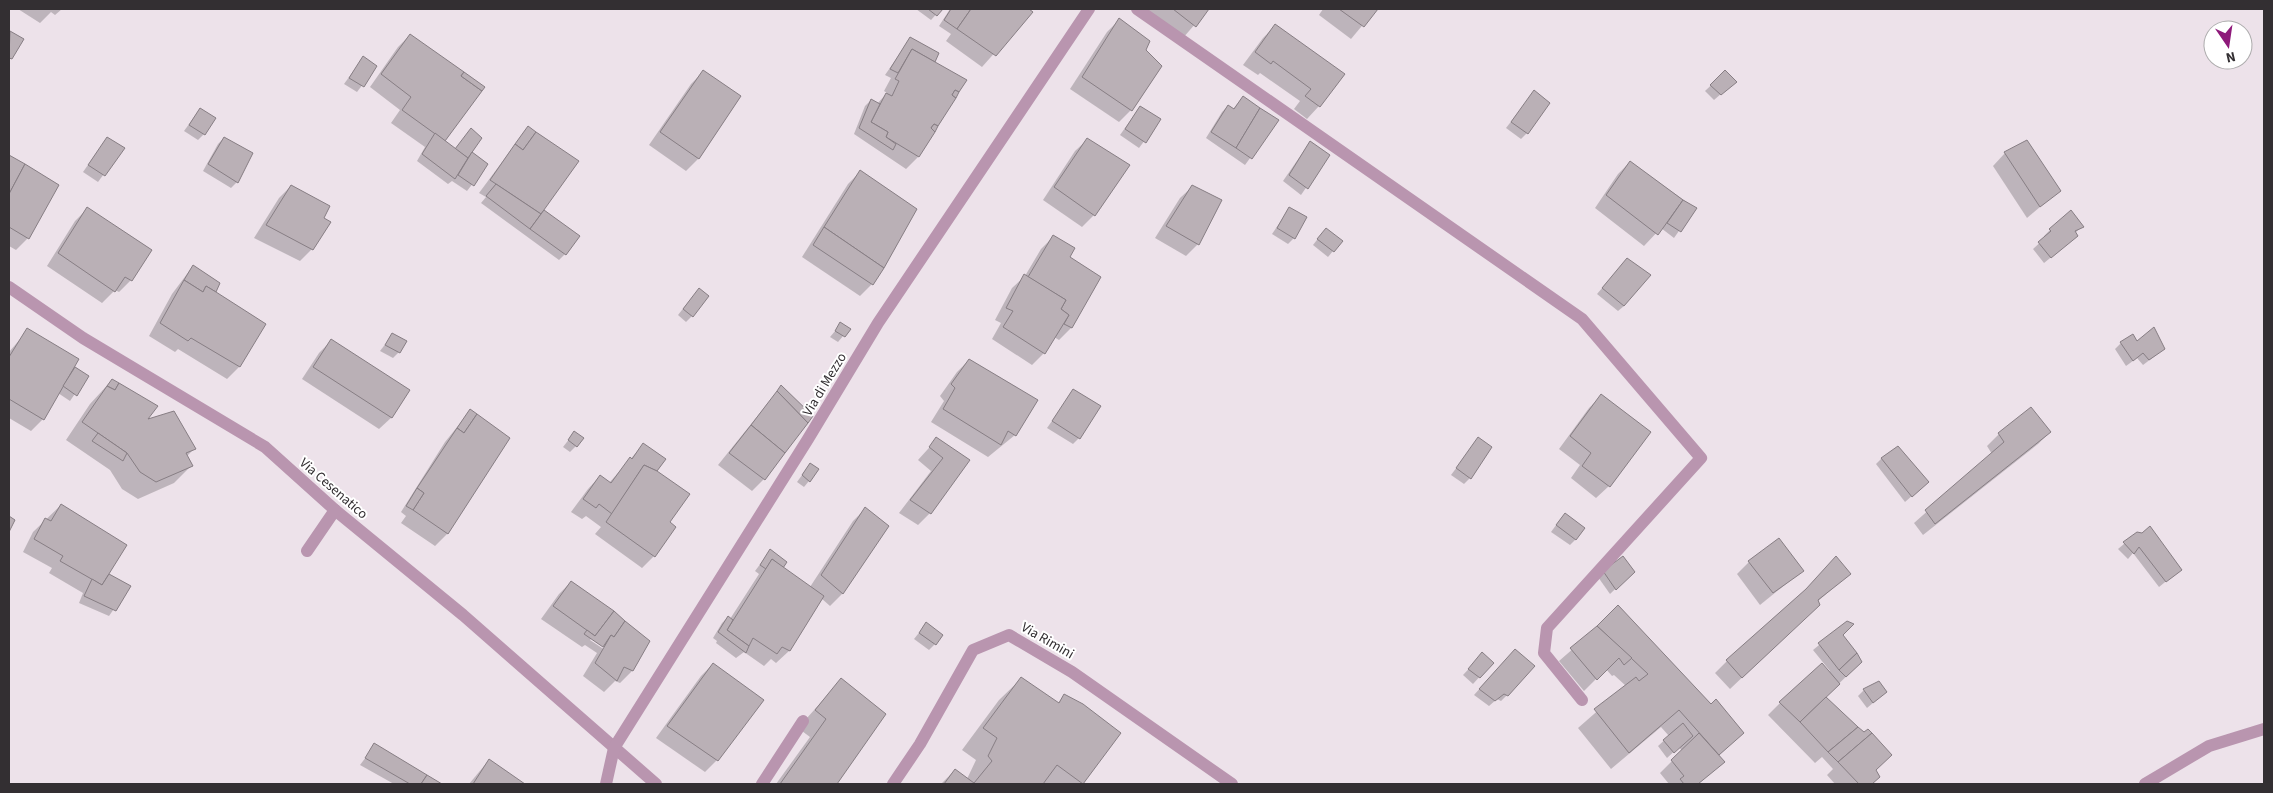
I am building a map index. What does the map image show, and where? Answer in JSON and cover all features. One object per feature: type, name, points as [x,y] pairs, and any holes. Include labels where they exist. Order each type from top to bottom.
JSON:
[{"type":"street","name":"Via di Mezzo","points":[[606,784],[614,748],[878,324],[1089,9]]},
{"type":"street","points":[[1137,9],[1582,319],[1701,458],[1547,628],[1544,653],[1582,700]]},
{"type":"street","name":"Via Cesenatico","points":[[9,287],[83,338],[266,447],[335,510],[463,615],[614,748]]},
{"type":"street","points":[[307,551],[335,510]]},
{"type":"street","name":"Via Rimini","points":[[893,784],[920,744],[973,650],[1009,635],[1072,672],[1232,784]]},
{"type":"street","points":[[762,784],[803,721]]},
{"type":"street","points":[[2145,784],[2209,746],[2264,729]]},
{"type":"street","points":[[614,748],[656,784]]},
{"type":"building","points":[[928,9],[943,9],[937,16]]},
{"type":"building","points":[[951,9],[971,9],[957,29],[944,20]]},
{"type":"building","points":[[971,9],[1029,9],[1033,12],[996,56],[957,29]]},
{"type":"building","points":[[1173,9],[1209,9],[1196,27]]},
{"type":"building","points":[[1339,9],[1378,9],[1364,27]]},
{"type":"building","points":[[1119,18],[1150,41],[1146,50],[1162,66],[1132,111],[1082,77]]},
{"type":"building","points":[[1275,24],[1345,74],[1320,107],[1305,96],[1311,89],[1273,61],[1271,64],[1255,52]]},
{"type":"building","points":[[10,31],[24,39],[12,59],[9,58]]},
{"type":"building","points":[[410,34],[464,72],[461,76],[482,91],[445,141],[402,110],[411,97],[381,74]]},
{"type":"building","points":[[910,37],[939,53],[935,62],[912,49],[898,73],[890,69]]},
{"type":"building","points":[[912,49],[967,80],[959,92],[955,90],[952,95],[956,98],[938,126],[934,124],[931,128],[935,132],[919,157],[886,137],[888,132],[871,122],[886,93],[892,96],[899,81],[895,79]]},
{"type":"building","points":[[363,56],[377,66],[364,87],[349,78]]},
{"type":"building","points":[[703,70],[741,96],[699,159],[660,132]]},
{"type":"building","points":[[1725,70],[1737,82],[1721,95],[1710,85]]},
{"type":"building","points":[[464,72],[485,87],[482,91],[461,76]]},
{"type":"building","points":[[955,90],[959,92],[956,98],[952,95]]},
{"type":"building","points":[[1534,90],[1550,103],[1528,134],[1511,122]]},
{"type":"building","points":[[1243,96],[1260,108],[1236,148],[1211,132],[1228,105],[1234,109]]},
{"type":"building","points":[[871,99],[880,104],[871,122],[888,132],[886,137],[896,144],[893,150],[859,128]]},
{"type":"building","points":[[1140,106],[1161,119],[1146,143],[1125,129]]},
{"type":"building","points":[[200,108],[216,118],[205,135],[189,125]]},
{"type":"building","points":[[1260,108],[1279,120],[1252,159],[1236,148]]},
{"type":"building","points":[[934,124],[938,126],[935,132],[931,128]]},
{"type":"building","points":[[528,126],[536,132],[523,150],[515,144]]},
{"type":"building","points":[[471,128],[482,138],[468,158],[455,149]]},
{"type":"building","points":[[536,132],[579,161],[541,214],[490,180],[515,144],[523,150]]},
{"type":"building","points":[[435,133],[468,158],[455,179],[422,154]]},
{"type":"building","points":[[107,137],[125,148],[105,176],[88,165]]},
{"type":"building","points":[[224,137],[253,153],[238,183],[208,164]]},
{"type":"building","points":[[1087,138],[1130,165],[1095,216],[1054,187]]},
{"type":"building","points":[[2027,140],[2061,191],[2040,207],[2004,152]]},
{"type":"building","points":[[1310,141],[1330,155],[1308,189],[1289,175]]},
{"type":"building","points":[[472,152],[488,164],[474,186],[458,175]]},
{"type":"building","points":[[9,155],[25,164],[9,194]]},
{"type":"building","points":[[1630,161],[1683,200],[1658,235],[1606,195]]},
{"type":"building","points":[[25,164],[59,185],[29,239],[9,227],[9,194]]},
{"type":"building","points":[[860,170],[917,209],[884,268],[824,227]]},
{"type":"building","points":[[496,184],[541,214],[530,229],[486,196]]},
{"type":"building","points":[[291,185],[330,206],[324,218],[331,222],[313,250],[266,225]]},
{"type":"building","points":[[1192,185],[1222,200],[1199,245],[1166,226]]},
{"type":"building","points":[[1683,200],[1697,208],[1681,232],[1667,223]]},
{"type":"building","points":[[87,207],[152,250],[132,281],[125,277],[115,292],[58,253]]},
{"type":"building","points":[[1289,207],[1307,217],[1295,239],[1277,228]]},
{"type":"building","points":[[544,210],[580,236],[566,255],[530,229]]},
{"type":"building","points":[[2071,210],[2084,227],[2075,231],[2078,236],[2051,258],[2038,242],[2051,231],[2049,229]]},
{"type":"building","points":[[824,227],[884,268],[873,285],[813,245]]},
{"type":"building","points":[[1326,228],[1343,241],[1334,252],[1317,239]]},
{"type":"building","points":[[1053,235],[1075,248],[1070,257],[1101,277],[1072,328],[1064,324],[1069,315],[1061,309],[1066,300],[1028,277]]},
{"type":"building","points":[[1627,258],[1651,275],[1624,306],[1602,288]]},
{"type":"building","points":[[193,265],[220,283],[216,292],[206,286],[203,292],[184,280]]},
{"type":"building","points":[[1024,274],[1066,300],[1061,309],[1069,315],[1045,354],[1003,327],[1013,311],[1006,308]]},
{"type":"building","points":[[184,280],[203,292],[206,286],[266,324],[240,367],[191,338],[188,341],[160,323]]},
{"type":"building","points":[[699,288],[709,296],[693,317],[683,309]]},
{"type":"building","points":[[840,322],[851,329],[845,337],[835,331]]},
{"type":"building","points":[[2154,327],[2165,349],[2149,360],[2143,353],[2133,361],[2120,342],[2133,334],[2137,341]]},
{"type":"building","points":[[27,328],[79,359],[44,420],[9,399],[9,357]]},
{"type":"building","points":[[392,333],[407,341],[400,353],[385,345]]},
{"type":"building","points":[[331,339],[410,390],[392,418],[313,367]]},
{"type":"building","points":[[969,359],[1038,400],[1016,436],[1008,431],[1001,445],[943,409],[955,388],[951,384]]},
{"type":"building","points":[[75,367],[89,376],[77,396],[63,386]]},
{"type":"building","points":[[112,379],[119,383],[115,390],[107,386]]},
{"type":"building","points":[[119,383],[158,406],[148,419],[174,411],[196,449],[186,453],[193,466],[156,482],[140,472],[127,453],[82,422],[107,386],[115,390]]},
{"type":"building","points":[[781,385],[813,416],[808,423],[777,391]]},
{"type":"building","points":[[1073,389],[1101,406],[1080,439],[1052,421]]},
{"type":"building","points":[[777,391],[808,423],[785,453],[751,425]]},
{"type":"building","points":[[1601,394],[1651,432],[1610,487],[1582,466],[1591,453],[1570,436]]},
{"type":"building","points":[[2031,407],[2051,432],[1935,524],[1925,510],[2004,442],[1998,433]]},
{"type":"building","points":[[470,409],[477,414],[464,433],[457,428]]},
{"type":"building","points":[[477,414],[510,438],[448,534],[413,510],[424,493],[417,488],[457,428],[464,433]]},
{"type":"building","points":[[751,425],[785,453],[765,480],[729,453]]},
{"type":"building","points":[[574,431],[584,438],[577,447],[568,440]]},
{"type":"building","points":[[98,433],[127,453],[123,461],[92,441]]},
{"type":"building","points":[[936,437],[970,460],[931,514],[910,500],[943,458],[929,447]]},
{"type":"building","points":[[1478,437],[1492,447],[1471,479],[1456,468]]},
{"type":"building","points":[[643,443],[666,459],[657,471],[644,465],[612,514],[599,504],[596,508],[583,499],[600,475],[611,483]]},
{"type":"building","points":[[1898,446],[1929,482],[1912,497],[1881,458]]},
{"type":"building","points":[[810,463],[819,469],[810,482],[802,475]]},
{"type":"building","points":[[644,465],[657,471],[690,494],[670,522],[676,527],[655,557],[606,522]]},
{"type":"building","points":[[417,488],[424,493],[413,510],[406,506]]},
{"type":"building","points":[[61,504],[127,545],[102,585],[60,561],[63,556],[34,539],[45,518],[51,521]]},
{"type":"building","points":[[865,507],[889,526],[843,594],[821,575]]},
{"type":"building","points":[[1565,513],[1585,528],[1576,540],[1556,525]]},
{"type":"building","points":[[9,516],[15,520],[9,532]]},
{"type":"building","points":[[2150,526],[2182,570],[2166,582],[2139,547],[2134,554],[2123,542],[2137,532],[2142,533]]},
{"type":"building","points":[[1779,538],[1804,571],[1773,593],[1748,561]]},
{"type":"building","points":[[770,549],[787,562],[783,568],[772,559],[766,569],[760,565]]},
{"type":"building","points":[[1623,556],[1635,572],[1616,590],[1603,571]]},
{"type":"building","points":[[1836,556],[1851,574],[1818,600],[1820,605],[1742,678],[1726,660],[1806,589]]},
{"type":"building","points":[[772,559],[824,596],[790,651],[782,647],[777,654],[753,638],[749,646],[727,630]]},
{"type":"building","points":[[109,574],[131,586],[116,611],[84,596],[92,579],[102,585]]},
{"type":"building","points":[[571,581],[614,611],[595,636],[553,606]]},
{"type":"building","points":[[1618,605],[1711,704],[1716,699],[1744,733],[1719,755],[1679,710],[1629,753],[1594,709],[1636,677],[1639,681],[1648,674],[1597,626]]},
{"type":"building","points":[[614,611],[625,621],[614,637],[611,635],[603,647],[584,634],[587,630],[595,636]]},
{"type":"building","points":[[728,616],[733,620],[727,630],[749,646],[746,653],[718,632]]},
{"type":"building","points":[[625,621],[650,641],[633,671],[624,667],[617,681],[595,663],[611,635],[614,637]]},
{"type":"building","points":[[1847,621],[1854,624],[1843,635],[1857,653],[1839,670],[1818,643]]},
{"type":"building","points":[[926,622],[943,635],[936,645],[919,633]]},
{"type":"building","points":[[1597,626],[1632,658],[1624,665],[1619,658],[1597,680],[1570,648]]},
{"type":"building","points":[[1515,649],[1535,666],[1508,696],[1504,694],[1495,701],[1479,689]]},
{"type":"building","points":[[1482,652],[1494,663],[1480,678],[1468,669]]},
{"type":"building","points":[[1857,653],[1862,662],[1846,677],[1839,670]]},
{"type":"building","points":[[713,663],[764,700],[718,761],[667,726]]},
{"type":"building","points":[[1822,663],[1840,684],[1800,722],[1779,702]]},
{"type":"building","points":[[1021,677],[1059,703],[1064,694],[1083,704],[1121,733],[1083,784],[1057,765],[1043,784],[944,784],[955,769],[974,783],[992,761],[988,756],[997,738],[983,728]]},
{"type":"building","points":[[841,678],[886,714],[837,784],[780,784],[826,719],[815,710]]},
{"type":"building","points":[[1879,681],[1887,692],[1873,703],[1863,689]]},
{"type":"building","points":[[1826,697],[1858,727],[1828,752],[1800,722]]},
{"type":"building","points":[[1683,723],[1693,736],[1674,753],[1663,740]]},
{"type":"building","points":[[1858,727],[1864,732],[1868,729],[1872,733],[1838,762],[1828,752]]},
{"type":"building","points":[[1699,733],[1725,762],[1698,784],[1684,784],[1680,779],[1684,776],[1671,760]]},
{"type":"building","points":[[1872,733],[1892,755],[1876,770],[1880,777],[1872,784],[1859,784],[1838,762]]},
{"type":"building","points":[[374,743],[427,775],[421,784],[410,784],[365,758]]},
{"type":"building","points":[[489,759],[525,784],[473,784]]},
{"type":"building","points":[[427,775],[442,784],[421,784]]}]
